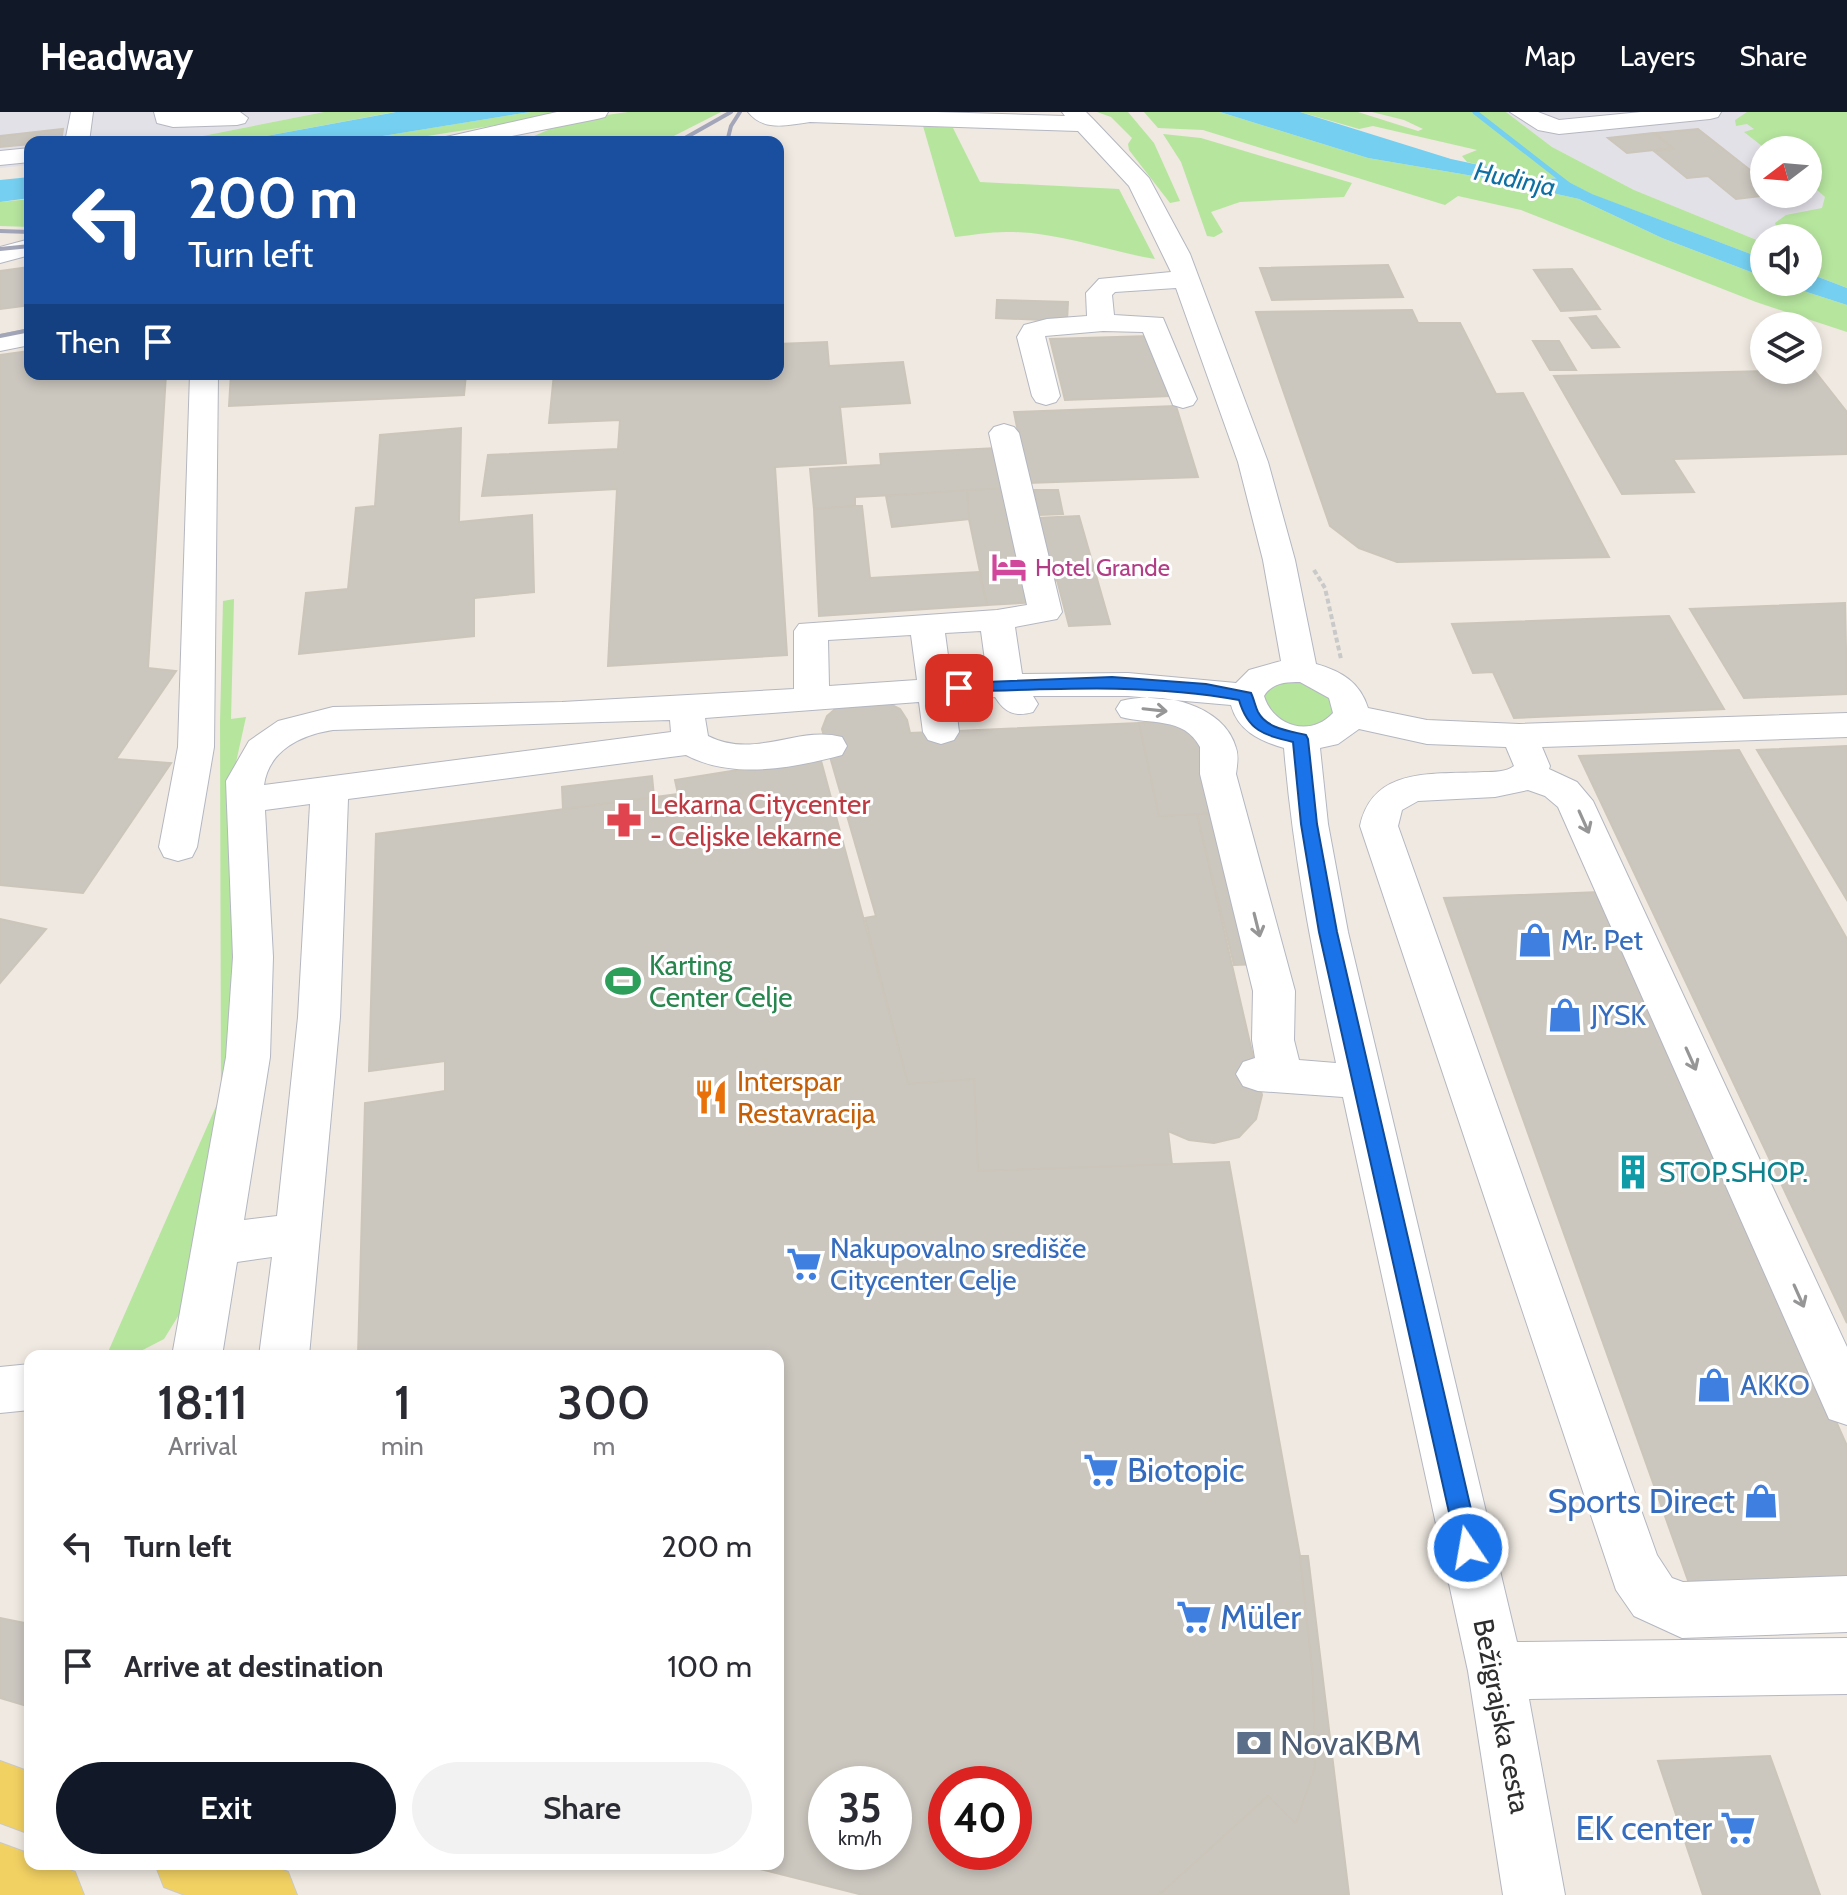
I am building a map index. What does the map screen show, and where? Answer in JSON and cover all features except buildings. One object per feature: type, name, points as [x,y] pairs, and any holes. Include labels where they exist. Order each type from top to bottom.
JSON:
[{"type":"main road","points":[[0,1792],[24,1801]]},
{"type":"main road","points":[[202,1870],[265,1895]]},
{"type":"main road","points":[[0,1875],[52,1895]]},
{"type":"street","points":[[78,136],[82,112]]},
{"type":"street","points":[[165,112],[165,118],[173,120],[237,118]]},
{"type":"street","points":[[479,136],[597,112]]},
{"type":"street","points":[[759,112],[773,120],[810,115],[1079,118],[1140,183],[1177,254],[1253,462],[1279,560],[1300,671]]},
{"type":"street","points":[[1521,112],[1546,125],[1559,127],[1710,112]]},
{"type":"street","points":[[0,158],[24,156]]},
{"type":"street","points":[[0,255],[24,249]]},
{"type":"street","points":[[1103,323],[1098,309],[1099,293],[1108,285],[1186,279]]},
{"type":"street","points":[[1046,396],[1031,337],[1034,331],[1047,327],[1103,323],[1153,324],[1183,399]]},
{"type":"street","points":[[0,343],[24,338]]},
{"type":"street","points":[[178,847],[196,747],[204,380]]},
{"type":"street","points":[[812,698],[811,631],[997,620],[1045,612],[1004,433]]},
{"type":"street","points":[[997,620],[1006,684],[1014,701],[1030,708],[1154,709],[1185,715],[1204,726],[1219,748],[1218,774],[1274,991],[1270,1075],[1335,1081],[1363,1076]]},
{"type":"street","points":[[927,624],[941,732]]},
{"type":"street","points":[[871,627],[880,693]]},
{"type":"street","points":[[244,800],[330,788],[689,725],[812,698],[1006,684],[1112,682],[1206,689],[1269,720],[1333,734],[1351,716],[1348,696],[1340,687],[1315,674],[1300,671],[1264,676],[1255,682],[1269,720]]},
{"type":"street","points":[[198,1350],[248,1057],[253,957],[244,800],[245,781],[253,757],[268,741],[291,728],[373,716],[561,715],[689,725]]},
{"type":"street","points":[[1351,716],[1523,757],[1847,725]]},
{"type":"street","points":[[1219,748],[1269,720]]},
{"type":"street","name":"Bežigrajska cesta","points":[[1269,720],[1309,824],[1328,932],[1496,1671],[1534,1895]]},
{"type":"street","points":[[689,725],[704,751],[724,757],[755,758],[829,746]]},
{"type":"street","points":[[1523,757],[1547,780],[1563,788],[1574,801],[1847,1402]]},
{"type":"street","points":[[1523,757],[1503,785],[1413,789],[1393,796],[1382,810],[1379,826],[1635,1571],[1653,1597],[1682,1610],[1847,1604]]},
{"type":"street","points":[[285,1350],[319,1017],[330,788]]},
{"type":"street","points":[[216,1244],[296,1234]]},
{"type":"street","points":[[0,1390],[24,1388]]},
{"type":"street","points":[[1496,1671],[1847,1666]]},
{"type":"shaded area","points":[[0,112],[324,112],[202,136],[24,136],[24,166],[0,168]]},
{"type":"shaded area","points":[[1506,112],[1847,112],[1847,272],[1822,250],[1822,224],[1750,224],[1750,237],[1634,190],[1552,147]]},
{"type":"green space","points":[[324,112],[395,112],[266,136],[202,136]]},
{"type":"green space","points":[[530,112],[581,112],[427,136],[382,136]]},
{"type":"green space","points":[[628,112],[721,112],[674,136],[534,136],[571,120]]},
{"type":"green space","points":[[1097,112],[1128,112],[1154,143],[1180,201],[1170,203],[1129,150],[1128,144],[1132,138],[1111,117]]},
{"type":"green space","points":[[1144,112],[1220,112],[1368,158],[1485,178],[1579,199],[1662,238],[1750,272],[1750,296],[1819,296],[1847,305],[1847,332],[1822,324],[1822,312],[1786,312],[1756,302],[1521,210],[1458,196],[1445,205],[1203,130],[1158,128]]},
{"type":"green space","points":[[1300,112],[1358,112],[1418,131],[1423,129],[1404,120],[1372,112],[1506,112],[1552,147],[1634,190],[1750,237],[1750,254],[1591,194],[1561,178],[1545,179],[1492,168],[1467,162],[1462,156],[1477,150],[1373,126],[1359,129]]},
{"type":"green space","points":[[1747,112],[1847,112],[1847,288],[1822,278],[1822,224],[1775,223],[1786,215],[1822,208],[1825,197],[1822,194],[1822,136],[1750,137],[1744,132],[1754,129],[1747,124],[1736,126],[1735,120]]},
{"type":"green space","points":[[923,126],[953,128],[980,182],[1119,189],[1155,259],[1025,233],[993,232],[955,237]]},
{"type":"green space","points":[[1163,134],[1201,138],[1352,183],[1344,197],[1240,202],[1211,212],[1223,232],[1214,237],[1207,236],[1181,162]]},
{"type":"green space","points":[[24,200],[24,227],[0,226],[0,202]]},
{"type":"green space","points":[[234,599],[231,719],[246,717],[233,776],[232,1038],[193,1292],[164,1339],[143,1350],[109,1350],[221,1095],[220,722],[223,601]]},
{"type":"green space","points":[[1293,679],[1328,691],[1336,716],[1296,727],[1261,704],[1263,692],[1275,683]]},
{"type":"water","points":[[396,112],[530,112],[383,136],[266,136]]},
{"type":"water","name":"Hudinja","points":[[1220,112],[1300,112],[1451,159],[1545,179],[1561,178],[1592,194],[1750,254],[1750,272],[1662,238],[1579,199],[1485,178],[1368,158]]},
{"type":"water","points":[[24,178],[24,199],[0,202],[0,180]]},
{"type":"water","points":[[1822,278],[1847,288],[1847,305],[1819,296],[1822,296]]},
{"type":"waterway","name":"Hudinja","points":[[1475,112],[1570,186]]},
{"type":"railway","points":[[689,136],[731,112]]},
{"type":"railway","points":[[728,136],[740,112]]},
{"type":"railway","points":[[0,231],[24,232]]},
{"type":"railway","points":[[0,249],[24,247]]},
{"type":"railway","points":[[0,336],[24,331]]},
{"type":"place","name":"Hotel Grande","points":[[1009,567]]},
{"type":"place","name":"Lekarna Citycenter - Celjske lekarne","points":[[624,820]]},
{"type":"place","name":"Mr. Pet","points":[[1535,940]]},
{"type":"place","name":"Karting Center Celje","points":[[623,981]]},
{"type":"place","name":"JYSK","points":[[1565,1015]]},
{"type":"place","name":"Interspar Restavracija","points":[[711,1097]]},
{"type":"place","name":"STOP.SHOP.","points":[[1633,1172]]},
{"type":"place","name":"Nakupovalno središče Citycenter Celje","points":[[804,1264]]},
{"type":"place","name":"AKKO","points":[[1714,1385]]},
{"type":"place","name":"Biotopic","points":[[1101,1470]]},
{"type":"place","name":"Sports Direct","points":[[1761,1501]]},
{"type":"place","name":"Müler","points":[[1194,1617]]},
{"type":"place","name":"NovaKBM","points":[[1254,1743]]},
{"type":"place","name":"EK center","points":[[1738,1828]]},
{"type":"route","points":[[959,688],[1112,682],[1206,689],[1246,696],[1252,716],[1261,725],[1272,732],[1301,739],[1309,824],[1328,932],[1468,1548]]}]
